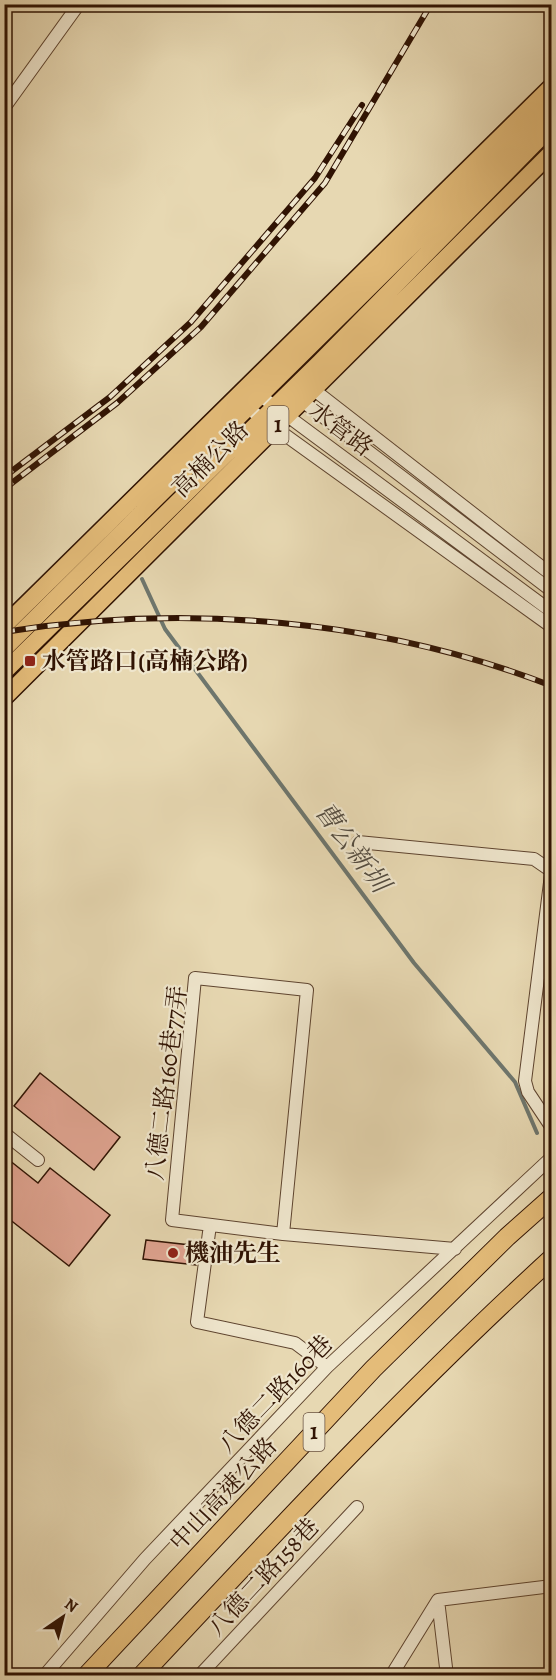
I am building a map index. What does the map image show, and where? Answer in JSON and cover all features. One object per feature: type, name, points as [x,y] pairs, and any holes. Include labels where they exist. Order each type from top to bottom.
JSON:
[{"type":"highway","name":"中山高速公路","points":[[86,1676],[373,1369],[552,1197]]},
{"type":"highway","name":"1","points":[[141,1676],[271,1537],[403,1402],[552,1258]]},
{"type":"main road","name":"高楠公路","points":[[291,384],[552,86]]},
{"type":"main road","name":"高楠公路","points":[[291,384],[552,107]]},
{"type":"main road","name":"高楠公路","points":[[4,672],[265,408],[552,126]]},
{"type":"main road","name":"高楠公路","points":[[4,649],[291,384],[552,152]]},
{"type":"main road","name":"高楠公路","points":[[4,626],[265,408]]},
{"type":"main road","name":"高楠公路","points":[[4,698],[265,408]]},
{"type":"street","points":[[4,108],[79,4]]},
{"type":"street","name":"水管路","points":[[291,384],[552,575]]},
{"type":"street","name":"水管路","points":[[291,384],[552,591]]},
{"type":"street","name":"水管路","points":[[265,408],[552,612]]},
{"type":"street","name":"水管路","points":[[265,408],[552,627]]},
{"type":"street","points":[[358,842],[534,860],[551,869],[525,1081],[528,1092],[552,1128]]},
{"type":"street","name":"八德二路160巷77弄","points":[[283,1234],[307,990],[195,978],[172,1220],[283,1234],[455,1250]]},
{"type":"street","points":[[4,1133],[38,1160]]},
{"type":"street","name":"八德二路160巷","points":[[44,1676],[145,1559],[327,1367],[455,1250],[552,1157]]},
{"type":"street","points":[[210,1225],[197,1322],[295,1342],[327,1367]]},
{"type":"street","name":"八德二路158巷","points":[[199,1676],[357,1507]]},
{"type":"street","points":[[438,1600],[552,1586]]},
{"type":"street","points":[[391,1676],[438,1600]]},
{"type":"street","points":[[438,1600],[447,1676]]},
{"type":"building","points":[[40,1073],[120,1137],[94,1170],[14,1106]]},
{"type":"building","points":[[4,1156],[38,1183],[50,1168],[110,1215],[69,1266],[4,1215]]},
{"type":"building","name":"機油先生","points":[[146,1240],[199,1246],[196,1265],[143,1259]]},
{"type":"waterway","name":"曹公新圳","points":[[142,579],[165,629],[414,963],[515,1082],[537,1133]]},
{"type":"railway","points":[[4,489],[117,403],[201,327],[325,183],[431,4]]},
{"type":"railway","points":[[4,477],[110,397],[191,322],[315,178],[362,105]]},
{"type":"railway","points":[[4,632],[73,623],[142,619],[212,619],[282,623],[351,632],[419,645],[487,663],[552,686]]},
{"type":"place","name":"水管路口(高楠公路)","points":[[30,661]]},
{"type":"place","name":"機油先生","points":[[173,1253]]}]
